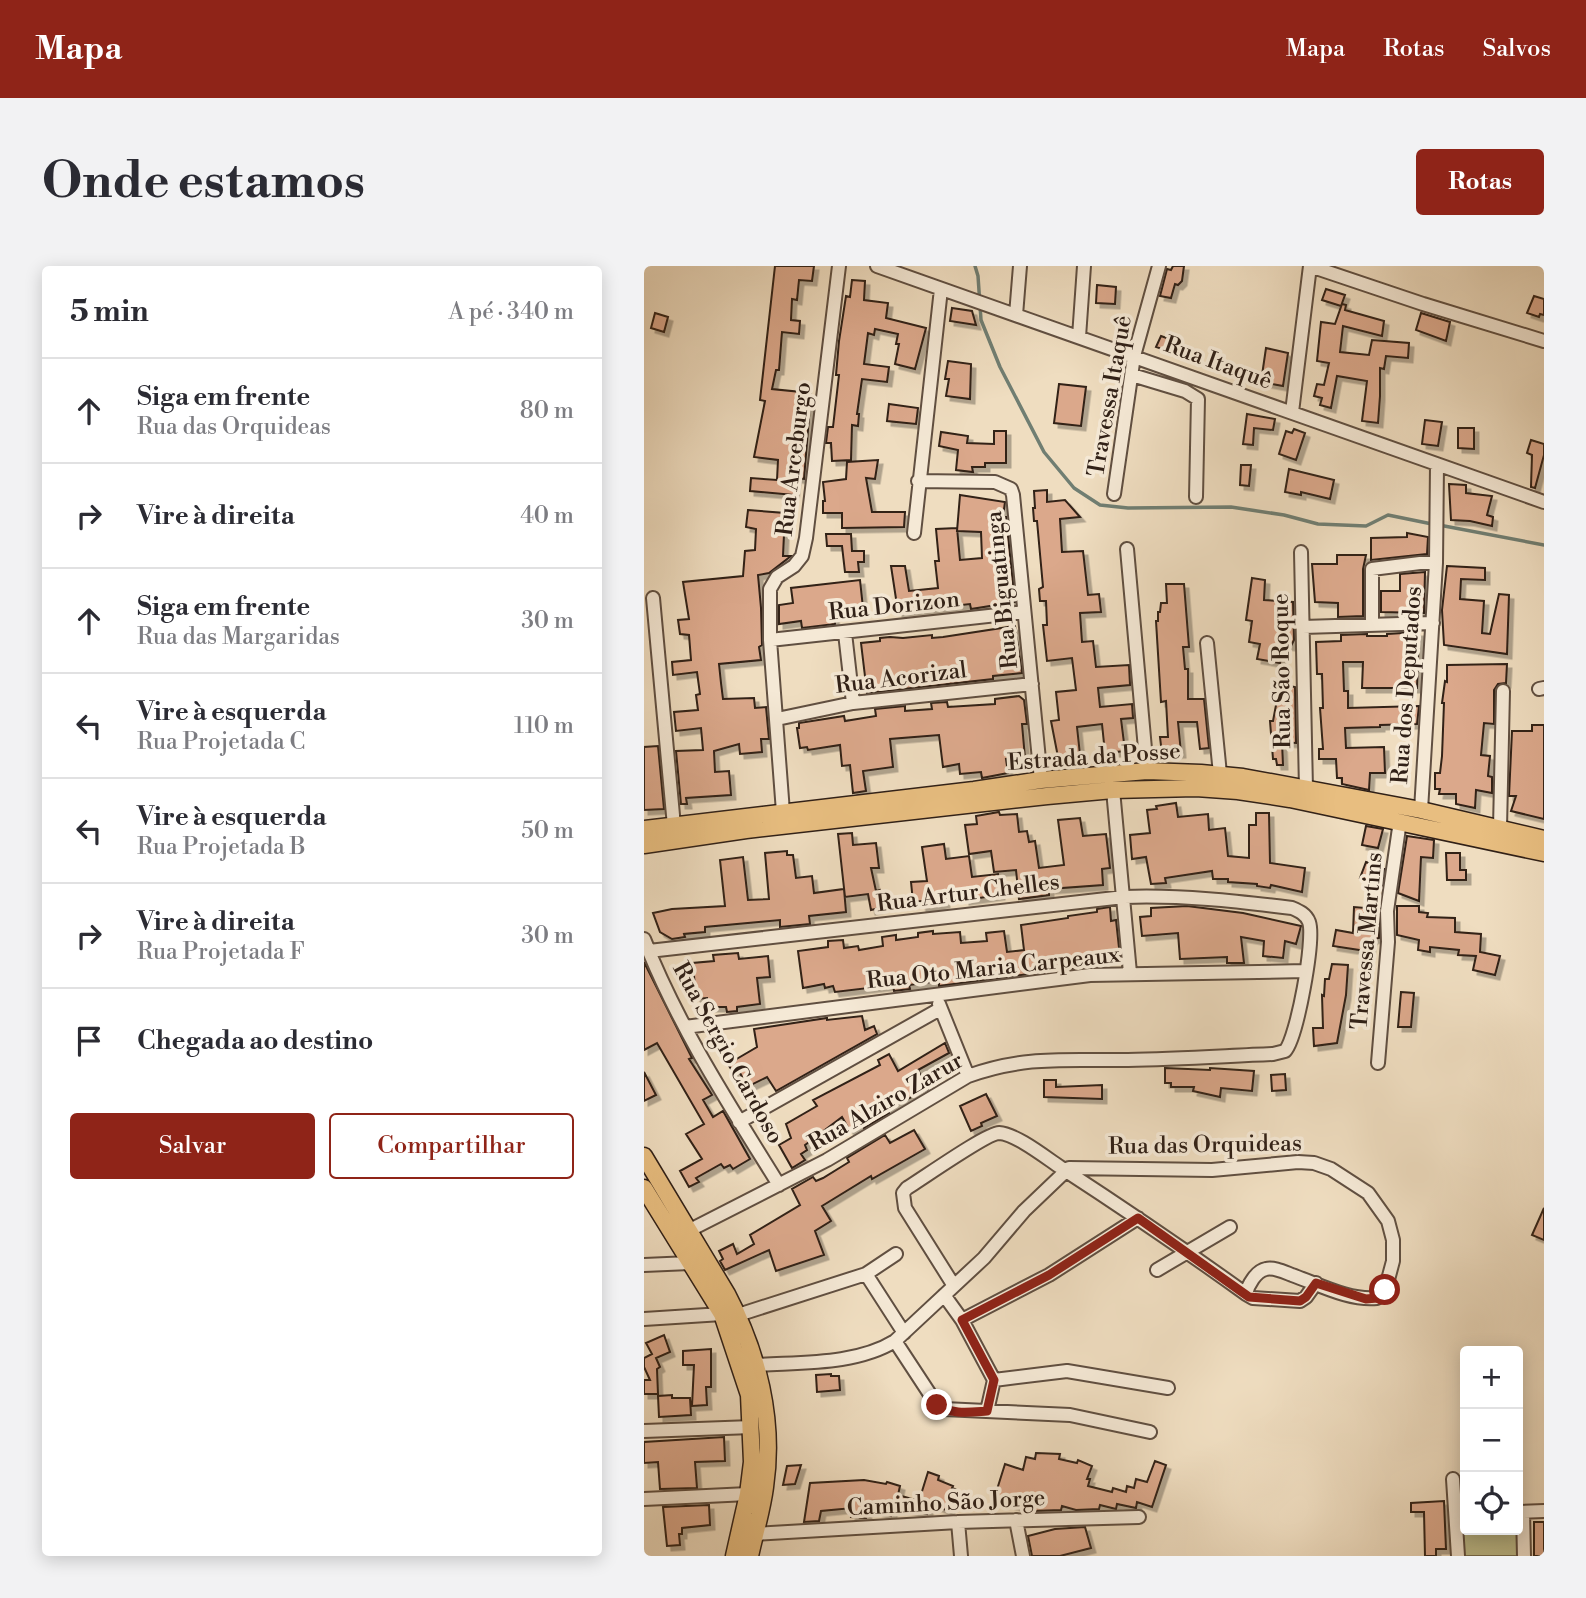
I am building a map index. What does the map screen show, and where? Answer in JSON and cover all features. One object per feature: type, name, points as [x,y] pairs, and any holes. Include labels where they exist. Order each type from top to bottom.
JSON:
[{"type":"main road","name":"Estrada da Posse","points":[[644,829],[1041,780],[1147,771],[1220,774],[1420,810],[1544,839]]},
{"type":"main road","name":"Estrada da Posse","points":[[644,845],[746,830],[1113,790],[1196,788],[1238,791],[1400,821],[1544,853]]},
{"type":"main road","points":[[644,1156],[688,1231],[757,1366],[767,1428],[768,1458],[765,1488],[750,1556]]},
{"type":"main road","points":[[644,1188],[690,1263],[730,1315],[748,1395],[752,1427],[748,1494],[734,1556]]},
{"type":"street","name":"Rua Arceburgo","points":[[783,812],[769,640],[770,589],[778,577],[794,566],[802,556],[806,538],[839,266]]},
{"type":"street","name":"Rua Itaquê","points":[[877,266],[1544,502]]},
{"type":"street","points":[[1016,315],[1020,266]]},
{"type":"street","name":"Travessa Itaquê","points":[[1079,337],[1084,266]]},
{"type":"street","name":"Travessa Itaquê","points":[[1114,494],[1133,356],[1159,266]]},
{"type":"street","points":[[1292,412],[1310,266],[1544,341]]},
{"type":"street","points":[[914,533],[941,289]]},
{"type":"street","points":[[1132,376],[1185,391],[1198,400],[1196,496]]},
{"type":"street","name":"Rua dos Deputados","points":[[1420,810],[1436,563],[1437,466]]},
{"type":"street","name":"Rua Biguatinga","points":[[918,481],[995,482],[1011,489],[1041,780]]},
{"type":"street","points":[[1127,549],[1147,771]]},
{"type":"street","name":"Rua São Roque","points":[[1301,552],[1306,789]]},
{"type":"street","name":"Rua dos Deputados","points":[[1372,624],[1373,569],[1436,563]]},
{"type":"street","points":[[653,598],[674,826]]},
{"type":"street","name":"Rua Dorizon","points":[[769,640],[1024,612]]},
{"type":"street","points":[[1303,627],[1433,623]]},
{"type":"street","points":[[845,633],[853,703]]},
{"type":"street","points":[[1207,643],[1220,774]]},
{"type":"street","name":"Rua Acorizal","points":[[777,719],[853,703],[1032,684]]},
{"type":"street","points":[[1500,828],[1503,691]]},
{"type":"street","points":[[1113,790],[1130,973]]},
{"type":"street","name":"Travessa Martins","points":[[1378,1063],[1388,942],[1387,911],[1400,821]]},
{"type":"street","name":"Rua Artur Chelles","points":[[646,945],[1124,897],[1211,898],[1292,908],[1304,914],[1310,924],[1306,971]]},
{"type":"street","name":"Rua Sergio Cardoso","points":[[646,945],[685,1027],[739,1122],[779,1185]]},
{"type":"street","name":"Rua Oto Maria Carpeaux","points":[[685,1027],[938,993],[1130,973],[1306,971]]},
{"type":"street","name":"Rua Alziro Zarur","points":[[688,1231],[827,1160],[968,1076],[1016,1062],[1038,1060],[1128,1060],[1273,1054],[1285,1051],[1294,1034],[1306,971]]},
{"type":"street","points":[[938,993],[940,1009],[968,1076]]},
{"type":"street","points":[[739,1122],[940,1009]]},
{"type":"street","points":[[987,1411],[994,1380],[905,1208],[903,1193],[994,1134],[1001,1133],[1023,1143],[1253,1298],[1300,1301],[1316,1283]]},
{"type":"street","name":"Rua das Orquideas","points":[[1065,1170],[1075,1167],[1212,1170],[1314,1163],[1331,1169],[1368,1193],[1380,1207],[1388,1221],[1393,1240],[1393,1261],[1385,1290],[1377,1298],[1355,1297],[1268,1268],[1255,1278],[1246,1294]]},
{"type":"street","points":[[757,1366],[858,1356],[878,1351],[900,1337],[984,1258],[1024,1211],[1065,1170]]},
{"type":"street","points":[[962,1320],[1049,1275],[1138,1218]]},
{"type":"street","points":[[1157,1270],[1230,1227]]},
{"type":"street","points":[[644,1319],[730,1315],[866,1274],[896,1254]]},
{"type":"street","points":[[644,1265],[690,1263]]},
{"type":"street","points":[[866,1274],[937,1405],[944,1409],[956,1412],[1070,1416],[1150,1432]]},
{"type":"street","points":[[994,1380],[1067,1371],[1168,1388]]},
{"type":"street","points":[[644,1431],[752,1427]]},
{"type":"street","points":[[1453,1479],[1460,1510]]},
{"type":"street","points":[[644,1499],[748,1494]]},
{"type":"street","points":[[1523,1512],[1544,1511]]},
{"type":"street","name":"Caminho São Jorge","points":[[755,1534],[958,1522],[1139,1517]]},
{"type":"street","points":[[1016,1520],[1023,1556]]},
{"type":"street","points":[[958,1522],[961,1556]]},
{"type":"street","points":[[1458,1556],[1460,1529]]},
{"type":"street","points":[[1523,1535],[1524,1556]]},
{"type":"green space","points":[[1456,1515],[1460,1515],[1460,1535],[1519,1535],[1524,1556],[1458,1556]]},
{"type":"building","points":[[775,266],[814,266],[812,281],[799,280],[797,300],[792,299],[791,320],[800,321],[799,334],[782,332],[779,370],[776,370],[772,389],[811,393],[804,479],[796,478],[794,495],[750,491],[751,478],[777,480],[778,460],[754,457],[765,401],[760,400]]},
{"type":"building","points":[[1173,266],[1184,266],[1182,281],[1178,285],[1175,284],[1171,298],[1160,296],[1167,269],[1171,270]]},
{"type":"building","points":[[852,280],[865,281],[864,300],[888,303],[886,318],[926,328],[915,369],[895,364],[898,334],[875,329],[874,335],[868,333],[864,364],[889,367],[887,382],[862,379],[858,426],[852,425],[851,460],[832,461],[831,443],[826,443],[828,427],[833,427],[839,375],[836,375],[839,341],[846,296],[850,297]]},
{"type":"building","points":[[1097,285],[1116,287],[1115,304],[1096,303]]},
{"type":"building","points":[[1326,289],[1345,295],[1341,306],[1322,300]]},
{"type":"building","points":[[1534,296],[1544,299],[1544,315],[1540,314],[1539,317],[1527,313]]},
{"type":"building","points":[[1342,304],[1346,305],[1345,310],[1384,321],[1382,336],[1343,326],[1340,352],[1369,355],[1372,340],[1409,343],[1408,358],[1386,356],[1384,369],[1380,368],[1378,423],[1362,421],[1367,381],[1337,376],[1331,408],[1320,405],[1322,398],[1314,396],[1317,384],[1324,385],[1329,363],[1317,361],[1321,322],[1335,324]]},
{"type":"building","points":[[952,308],[972,311],[976,325],[950,321]]},
{"type":"building","points":[[655,313],[668,317],[664,332],[651,328]]},
{"type":"building","points":[[1421,313],[1450,322],[1446,341],[1416,330]]},
{"type":"building","points":[[1161,336],[1175,341],[1171,352],[1156,347]]},
{"type":"building","points":[[1266,348],[1288,353],[1283,386],[1261,382]]},
{"type":"building","points":[[948,361],[971,364],[970,399],[946,396]]},
{"type":"building","points":[[1059,384],[1086,387],[1081,426],[1054,423]]},
{"type":"building","points":[[889,404],[918,408],[916,424],[887,421]]},
{"type":"building","points":[[1247,414],[1275,419],[1273,430],[1254,428],[1253,445],[1243,444]]},
{"type":"building","points":[[1425,420],[1442,422],[1438,446],[1422,444]]},
{"type":"building","points":[[1458,428],[1474,428],[1474,449],[1458,448]]},
{"type":"building","points":[[1294,429],[1305,433],[1296,460],[1279,454],[1286,431],[1292,433]]},
{"type":"building","points":[[994,431],[1006,431],[1006,463],[985,463],[985,467],[972,467],[973,472],[956,470],[958,450],[939,446],[941,432],[968,436],[967,443],[994,444]]},
{"type":"building","points":[[1531,440],[1544,444],[1544,455],[1535,488],[1531,487],[1532,455],[1527,453]]},
{"type":"building","points":[[878,460],[875,479],[866,478],[872,512],[905,512],[904,527],[842,528],[842,513],[823,513],[823,482],[846,479],[847,462]]},
{"type":"building","points":[[1241,465],[1251,465],[1249,486],[1240,485]]},
{"type":"building","points":[[1289,469],[1334,480],[1330,499],[1301,492],[1301,495],[1285,492]]},
{"type":"building","points":[[1449,484],[1466,485],[1466,493],[1492,496],[1487,515],[1493,517],[1492,526],[1451,520]]},
{"type":"building","points":[[1047,490],[1047,502],[1065,500],[1080,517],[1060,519],[1062,552],[1083,551],[1088,595],[1099,594],[1101,612],[1080,613],[1082,642],[1093,641],[1096,667],[1129,665],[1130,685],[1098,688],[1100,707],[1132,704],[1133,718],[1121,719],[1125,751],[1105,753],[1102,724],[1077,727],[1081,764],[1064,762],[1058,757],[1051,721],[1059,720],[1056,692],[1076,690],[1072,658],[1047,661],[1043,625],[1047,625],[1046,601],[1040,601],[1039,589],[1043,587],[1037,521],[1034,521],[1033,508],[1034,491]]},
{"type":"building","points":[[960,495],[1005,502],[1003,517],[1006,517],[1015,602],[971,609],[970,604],[898,612],[891,566],[905,566],[909,591],[938,588],[936,529],[957,529]],"holes":[[[957,531],[981,532],[982,558],[960,560]]]},
{"type":"building","points":[[748,510],[785,513],[783,556],[791,556],[769,573],[758,575],[761,660],[719,664],[723,699],[754,698],[755,708],[766,707],[769,739],[761,739],[762,752],[740,754],[739,744],[714,751],[715,772],[729,771],[731,795],[686,798],[687,804],[681,804],[676,751],[703,750],[701,728],[676,731],[674,712],[698,710],[696,695],[700,694],[697,672],[673,675],[672,662],[691,660],[689,635],[680,634],[678,620],[689,619],[683,582],[743,576],[745,551],[755,550],[756,529],[746,527]]},
{"type":"building","points":[[1407,533],[1428,537],[1427,554],[1371,560],[1371,538],[1407,537]]},
{"type":"building","points":[[826,534],[851,534],[852,551],[864,551],[864,562],[858,562],[859,572],[845,572],[842,546],[827,546]]},
{"type":"building","points":[[1337,555],[1366,555],[1363,569],[1363,616],[1338,617],[1338,603],[1315,602],[1312,564],[1337,564]]},
{"type":"building","points":[[1447,566],[1485,568],[1485,580],[1461,579],[1460,599],[1484,601],[1482,633],[1490,634],[1499,594],[1509,595],[1507,654],[1444,645],[1442,610]]},
{"type":"building","points":[[1425,572],[1424,613],[1381,612],[1381,591],[1400,591],[1400,574]]},
{"type":"building","points":[[1252,578],[1265,580],[1264,600],[1293,602],[1294,640],[1291,646],[1284,645],[1280,663],[1257,659],[1260,644],[1249,642],[1252,621],[1246,620]]},
{"type":"building","points":[[860,580],[863,608],[833,610],[835,624],[802,628],[801,621],[779,624],[779,605],[793,603],[791,588]]},
{"type":"building","points":[[1166,584],[1184,584],[1189,647],[1183,647],[1185,669],[1188,669],[1188,699],[1204,699],[1209,748],[1200,749],[1197,722],[1178,722],[1181,753],[1162,754],[1160,737],[1168,737],[1166,701],[1161,702],[1156,621],[1161,603],[1167,603]]},
{"type":"building","points":[[1015,626],[1022,673],[993,676],[993,679],[867,693],[861,643],[890,637],[943,637]]},
{"type":"building","points":[[1419,632],[1417,688],[1362,688],[1363,662],[1343,662],[1344,691],[1348,691],[1348,708],[1419,706],[1417,724],[1345,728],[1346,748],[1384,747],[1385,773],[1370,773],[1369,790],[1342,784],[1342,778],[1337,778],[1336,759],[1319,759],[1319,749],[1323,749],[1320,708],[1323,708],[1322,674],[1317,674],[1316,642],[1341,641],[1341,635],[1387,636]]},
{"type":"building","points":[[1507,664],[1506,683],[1498,684],[1494,690],[1494,724],[1484,723],[1481,755],[1490,756],[1488,776],[1492,777],[1492,793],[1476,790],[1475,808],[1456,804],[1456,794],[1439,794],[1440,789],[1435,789],[1435,773],[1440,773],[1442,756],[1442,703],[1445,681],[1447,682],[1447,665]]},
{"type":"building","points":[[1280,684],[1295,687],[1296,743],[1282,742],[1283,765],[1277,765],[1276,759],[1273,759],[1270,721],[1273,721]]},
{"type":"building","points":[[1019,696],[1024,700],[1027,724],[1022,724],[1025,758],[1006,759],[1008,773],[982,778],[981,772],[960,774],[959,764],[943,767],[939,735],[890,739],[893,767],[863,771],[866,791],[853,793],[850,765],[842,766],[840,745],[808,750],[807,747],[800,748],[797,728],[799,723],[844,716],[845,721],[876,716],[875,709],[905,706],[905,711],[932,709],[931,703],[947,702],[948,707],[995,704],[995,699]]},
{"type":"building","points":[[1532,725],[1544,725],[1544,819],[1511,811],[1516,796],[1509,796],[1512,731],[1532,731]]},
{"type":"building","points":[[658,746],[664,809],[644,810],[644,747]]},
{"type":"building","points":[[1176,803],[1178,817],[1208,814],[1209,830],[1225,828],[1228,856],[1249,858],[1249,825],[1256,825],[1256,813],[1269,813],[1270,863],[1305,868],[1302,892],[1271,885],[1270,888],[1257,884],[1228,882],[1228,879],[1213,879],[1212,871],[1165,878],[1166,883],[1151,884],[1146,857],[1132,859],[1130,835],[1150,833],[1147,810]]},
{"type":"building","points":[[999,812],[1000,815],[1017,814],[1019,832],[1027,831],[1029,842],[1035,841],[1039,868],[1064,865],[1058,820],[1080,818],[1083,836],[1106,834],[1110,868],[1102,869],[1103,885],[1049,889],[1049,895],[1019,899],[1016,870],[994,872],[991,851],[969,854],[965,825],[977,824],[976,816]]},
{"type":"building","points":[[1366,826],[1383,829],[1378,848],[1362,845]]},
{"type":"building","points":[[852,833],[853,845],[876,843],[879,868],[871,868],[876,891],[880,890],[884,907],[871,910],[868,894],[845,897],[838,834]]},
{"type":"building","points":[[1407,836],[1434,840],[1433,858],[1421,857],[1419,901],[1398,893]]},
{"type":"building","points":[[944,844],[946,859],[969,856],[972,877],[998,874],[1000,895],[965,900],[965,894],[944,897],[945,903],[940,904],[941,906],[922,908],[921,901],[913,902],[911,882],[927,881],[922,847]]},
{"type":"building","points":[[787,851],[787,855],[793,855],[796,878],[812,876],[814,893],[844,889],[846,912],[809,916],[810,924],[780,927],[780,920],[705,927],[705,932],[684,934],[685,937],[672,939],[660,932],[653,913],[672,909],[725,906],[720,860],[743,857],[748,900],[769,899],[765,853]]},
{"type":"building","points":[[1446,853],[1460,853],[1460,870],[1466,870],[1466,880],[1447,880]]},
{"type":"building","points":[[1366,862],[1384,869],[1382,886],[1360,878]]},
{"type":"building","points":[[1365,905],[1379,905],[1379,938],[1372,939],[1370,950],[1333,946],[1336,930],[1353,933],[1354,907],[1365,908]]},
{"type":"building","points":[[1187,906],[1243,913],[1301,926],[1296,944],[1285,941],[1283,958],[1263,956],[1264,941],[1241,937],[1244,963],[1227,963],[1227,957],[1180,959],[1178,933],[1142,936],[1140,917],[1151,916],[1151,908]]},
{"type":"building","points":[[1397,906],[1419,906],[1419,912],[1428,913],[1427,917],[1455,918],[1455,932],[1481,934],[1480,952],[1500,956],[1495,975],[1473,970],[1476,956],[1458,955],[1459,950],[1430,947],[1430,952],[1418,950],[1419,940],[1397,935]]},
{"type":"building","points":[[1110,907],[1111,921],[1116,920],[1120,957],[1102,959],[1103,966],[1068,969],[1068,965],[1043,967],[1044,972],[939,986],[939,981],[909,985],[910,989],[894,991],[893,985],[835,992],[833,986],[825,988],[824,984],[803,988],[798,951],[828,947],[828,941],[843,940],[844,948],[858,946],[859,950],[883,946],[882,937],[896,935],[896,940],[918,937],[918,933],[933,931],[933,934],[960,932],[961,943],[987,941],[986,933],[1004,931],[1007,952],[1024,950],[1021,925],[1068,918]]},
{"type":"building","points":[[738,953],[739,959],[768,956],[770,977],[757,978],[760,1004],[737,1007],[737,1011],[727,1012],[726,1007],[707,1007],[707,998],[696,999],[694,976],[683,978],[679,968],[681,964],[714,961],[713,955]]},
{"type":"building","points":[[644,962],[692,1058],[689,1059],[712,1095],[703,1100],[713,1117],[723,1111],[750,1159],[733,1169],[730,1165],[724,1168],[721,1164],[696,1178],[699,1182],[689,1187],[680,1171],[702,1159],[686,1134],[704,1124],[657,1043],[644,1050]]},
{"type":"building","points":[[1332,964],[1348,965],[1346,995],[1337,1043],[1314,1046],[1313,1028],[1323,1028],[1322,995],[1324,996],[1325,979],[1329,979]]},
{"type":"building","points":[[1401,992],[1414,993],[1411,1027],[1398,1027]]},
{"type":"building","points":[[862,1016],[865,1030],[874,1026],[877,1034],[776,1091],[767,1077],[747,1087],[739,1071],[734,1074],[728,1064],[757,1047],[754,1029],[827,1018]]},
{"type":"building","points":[[945,1043],[949,1053],[918,1070],[928,1089],[887,1109],[889,1113],[864,1128],[862,1124],[850,1131],[842,1117],[805,1145],[807,1150],[801,1154],[805,1160],[792,1168],[779,1145],[791,1138],[786,1124],[817,1106],[813,1100],[880,1065],[878,1060],[889,1054],[898,1071]]},
{"type":"building","points":[[1165,1068],[1254,1071],[1252,1091],[1221,1088],[1220,1097],[1193,1091],[1194,1087],[1171,1087],[1171,1083],[1165,1083]]},
{"type":"building","points":[[644,1072],[656,1095],[644,1101]]},
{"type":"building","points":[[1285,1074],[1286,1090],[1272,1091],[1271,1075]]},
{"type":"building","points":[[1044,1080],[1056,1080],[1056,1087],[1102,1085],[1102,1099],[1044,1097]]},
{"type":"building","points":[[986,1094],[997,1116],[971,1131],[960,1106]]},
{"type":"building","points":[[914,1130],[925,1149],[872,1179],[871,1176],[822,1206],[831,1221],[815,1231],[824,1255],[776,1271],[769,1250],[725,1270],[719,1251],[733,1244],[737,1254],[754,1244],[750,1235],[800,1205],[792,1189],[813,1177],[816,1181],[823,1178],[849,1162],[847,1158],[885,1135],[890,1143]]},
{"type":"building","points":[[1544,1208],[1544,1240],[1532,1235]]},
{"type":"building","points":[[664,1335],[670,1352],[656,1358],[660,1367],[657,1369],[658,1394],[644,1394],[644,1380],[650,1380],[644,1367],[644,1358],[652,1354],[646,1343]]},
{"type":"building","points":[[711,1349],[711,1387],[706,1387],[707,1405],[692,1406],[694,1365],[683,1365],[683,1351]]},
{"type":"building","points":[[816,1375],[839,1376],[840,1390],[817,1392]]},
{"type":"building","points":[[672,1395],[672,1398],[690,1398],[691,1415],[659,1417],[658,1396]]},
{"type":"building","points":[[724,1437],[725,1461],[695,1462],[697,1488],[660,1489],[658,1462],[644,1463],[644,1442]]},
{"type":"building","points":[[1036,1453],[1060,1454],[1059,1459],[1077,1463],[1078,1460],[1092,1466],[1087,1479],[1090,1479],[1088,1486],[1112,1492],[1113,1488],[1126,1492],[1127,1486],[1134,1488],[1136,1479],[1147,1482],[1155,1461],[1166,1465],[1152,1507],[1137,1502],[1136,1508],[1117,1504],[1116,1509],[1100,1505],[1099,1509],[1076,1510],[1062,1506],[1061,1510],[1032,1511],[994,1499],[1005,1464],[1023,1470],[1026,1457],[1035,1459]]},
{"type":"building","points":[[801,1465],[795,1484],[783,1485],[787,1466]]},
{"type":"building","points":[[928,1472],[939,1476],[938,1480],[957,1490],[949,1511],[930,1504],[927,1514],[894,1506],[891,1516],[868,1508],[866,1518],[851,1517],[852,1508],[821,1511],[819,1521],[804,1522],[810,1483],[864,1480],[887,1482],[900,1486],[898,1495],[919,1501]]},
{"type":"building","points":[[1444,1501],[1446,1549],[1436,1549],[1436,1556],[1425,1556],[1424,1512],[1411,1512],[1411,1503]]},
{"type":"building","points":[[709,1505],[710,1525],[682,1528],[682,1534],[679,1534],[680,1545],[667,1546],[663,1507]]},
{"type":"building","points":[[1534,1522],[1544,1522],[1544,1556],[1534,1556]]},
{"type":"building","points":[[1085,1527],[1091,1548],[1060,1556],[1032,1556],[1028,1536],[1055,1529]]},
{"type":"waterway","points":[[975,266],[981,320],[1000,367],[1044,452],[1074,488],[1100,505],[1128,508],[1231,507],[1284,515],[1318,524],[1366,526],[1388,515],[1432,524]]},
{"type":"waterway","points":[[1439,525],[1544,545]]},
{"type":"route","points":[[937,1405],[956,1412],[987,1411],[994,1380],[962,1320],[1049,1275],[1138,1218],[1249,1297],[1300,1301],[1316,1283],[1366,1299],[1377,1298],[1385,1290]]}]
